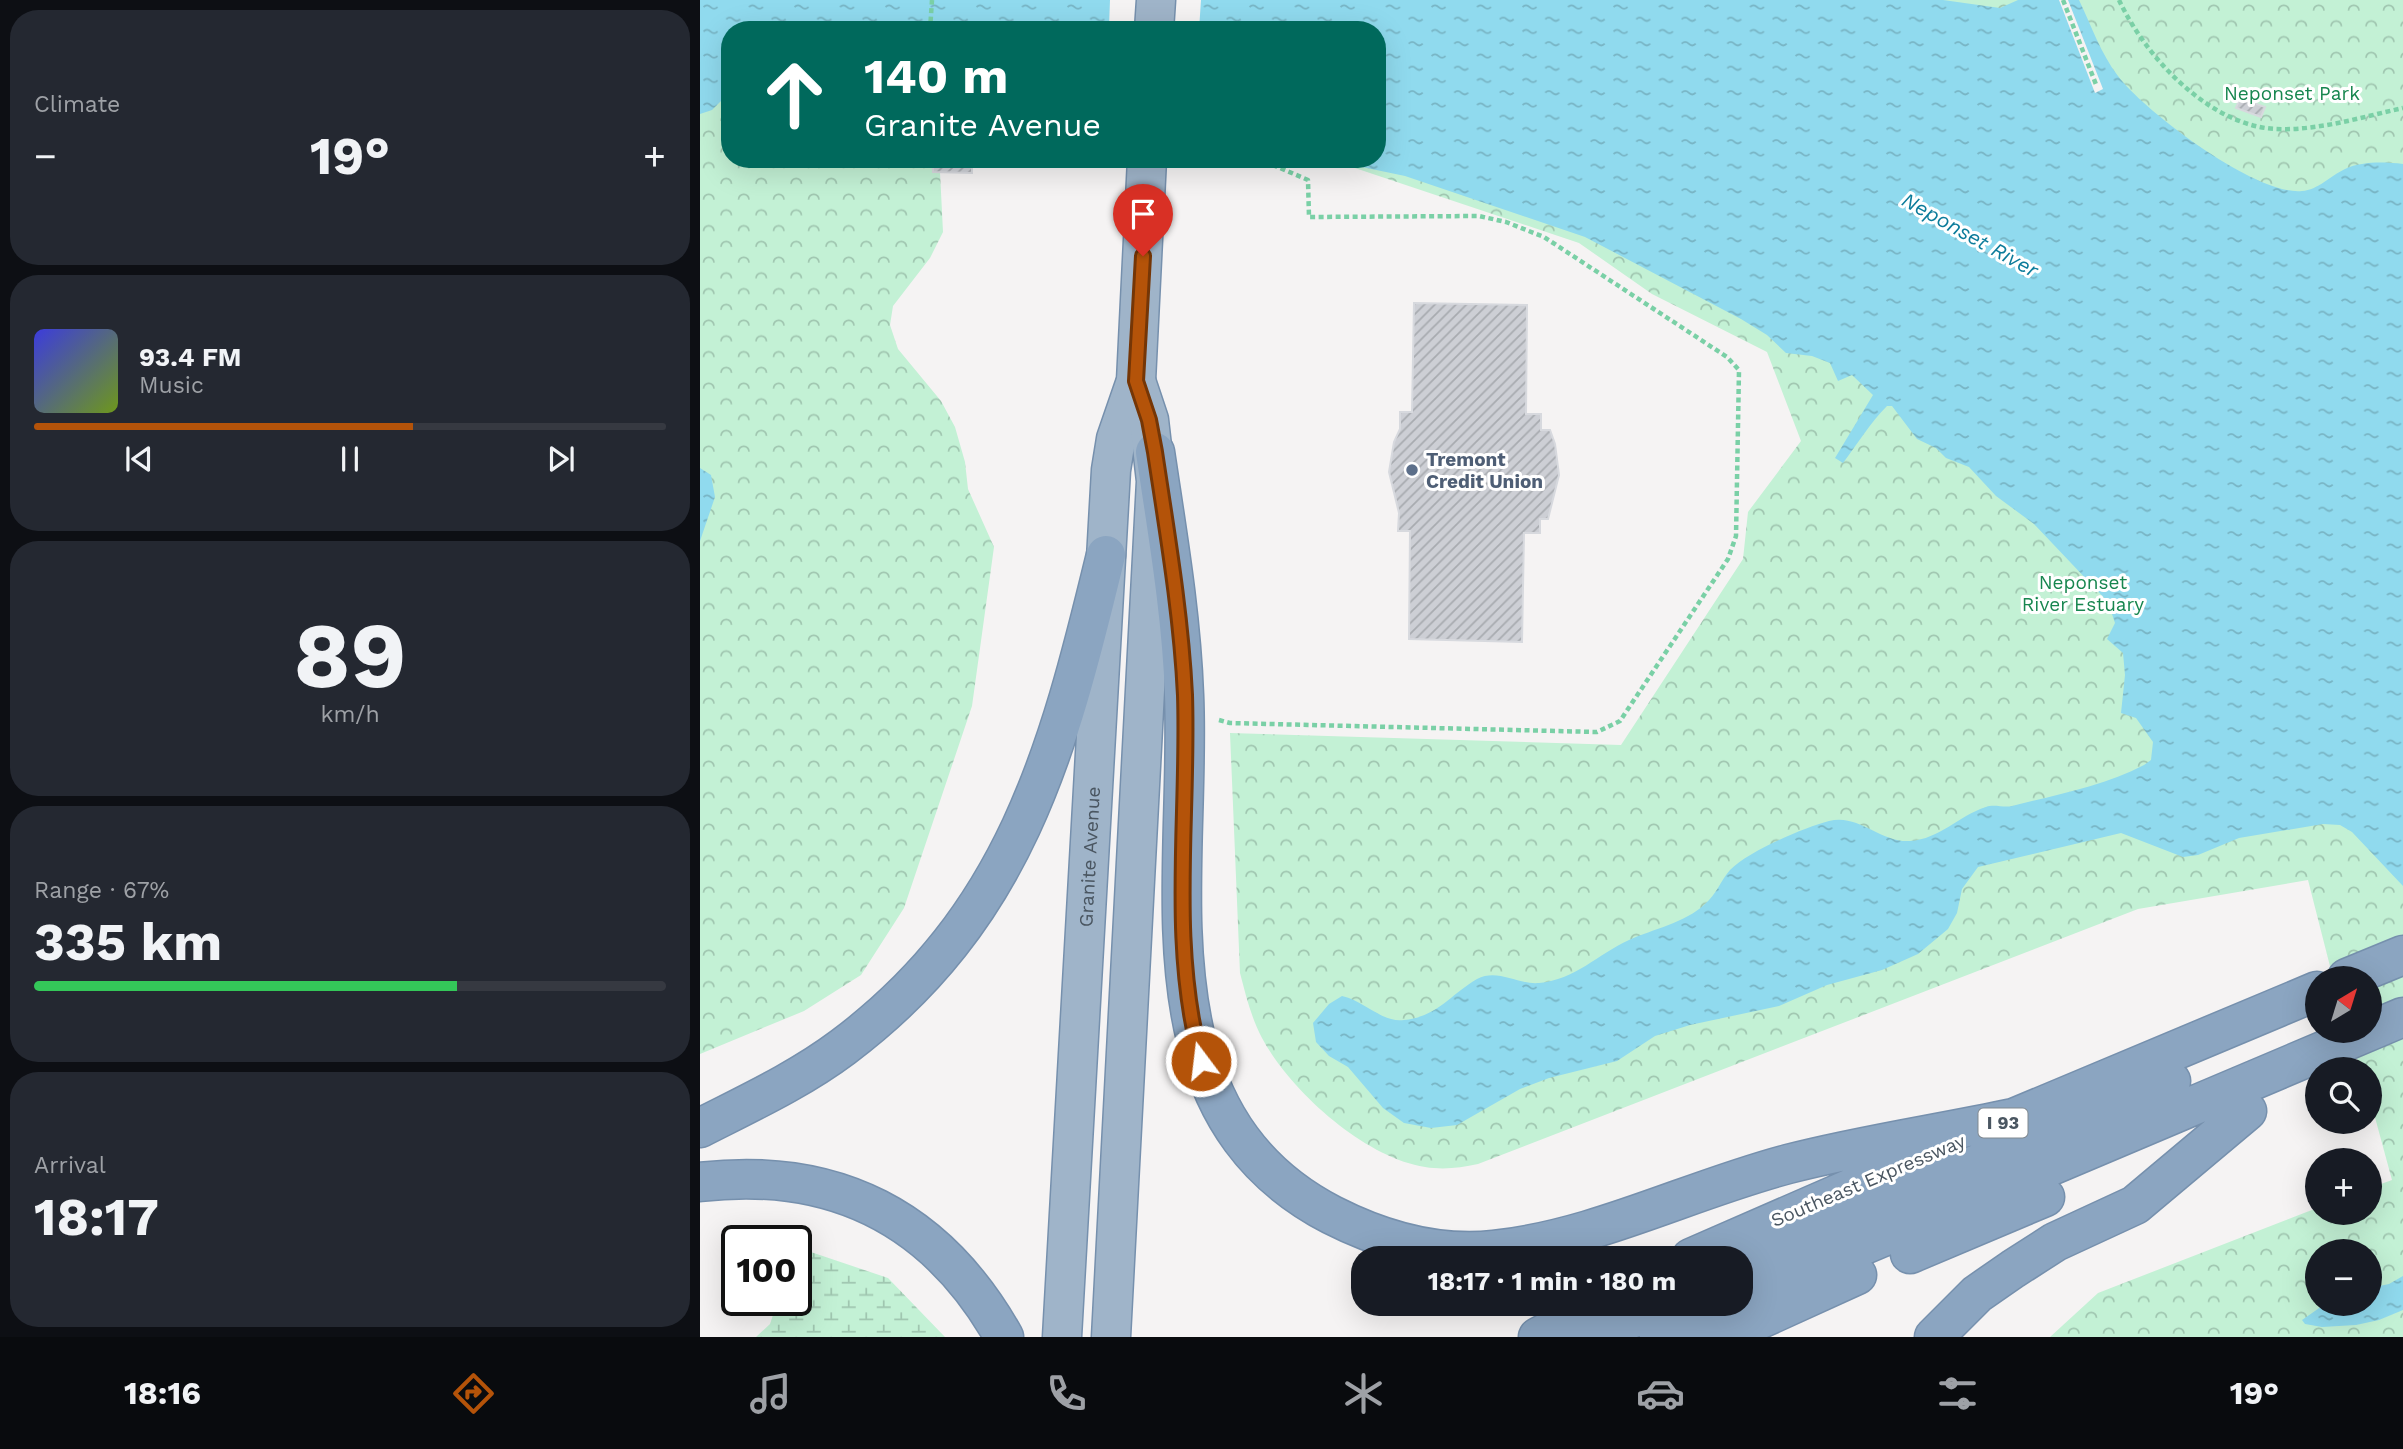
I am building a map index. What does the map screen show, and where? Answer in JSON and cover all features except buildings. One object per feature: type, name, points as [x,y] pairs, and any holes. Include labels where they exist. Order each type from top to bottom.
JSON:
[{"type":"highway","points":[[1155,21],[1156,0]]},
{"type":"highway","name":"Granite Avenue","points":[[1062,1337],[1112,459],[1136,381],[1147,168]]},
{"type":"highway","name":"Granite Avenue","points":[[1111,1337],[1156,481],[1155,452],[1149,420],[1136,381]]},
{"type":"highway","points":[[1155,452],[1181,643],[1185,710],[1183,965],[1190,1020],[1214,1096],[1253,1153],[1304,1200],[1375,1235],[1413,1245],[1452,1251],[1530,1245],[1575,1235],[1787,1164],[2013,1118]]},
{"type":"highway","points":[[700,1128],[775,1090],[841,1049],[896,1001],[950,943],[1017,839],[1037,795],[1073,692],[1106,555]]},
{"type":"highway","points":[[2376,966],[2403,955]]},
{"type":"highway","points":[[2382,993],[2403,984]]},
{"type":"highway","name":"Southeast Expressway","points":[[1717,1246],[1797,1209],[2305,996]]},
{"type":"highway","points":[[2352,1057],[2403,1017]]},
{"type":"highway","name":"I 93","points":[[1753,1260],[2305,1025]]},
{"type":"highway","points":[[2352,1057],[2403,1045]]},
{"type":"highway","points":[[1753,1292],[2305,1075]]},
{"type":"highway","points":[[1721,1337],[1873,1268],[2305,1086]]},
{"type":"highway","points":[[1934,1337],[1977,1294],[2013,1269],[2055,1242],[2136,1205],[2247,1111]]},
{"type":"highway","points":[[700,1182],[761,1178],[823,1188],[865,1202],[905,1226],[940,1252],[965,1276],[1004,1337]]},
{"type":"highway","points":[[1538,1337],[1577,1316]]},
{"type":"highway","points":[[1595,1337],[1636,1316]]},
{"type":"highway","points":[[1659,1337],[1703,1316]]},
{"type":"path","points":[[931,21],[932,0]]},
{"type":"path","points":[[2063,0],[2097,87]]},
{"type":"path","points":[[2119,0],[2129,21],[2168,72],[2199,99],[2247,123],[2275,129],[2328,125],[2403,108]]},
{"type":"path","points":[[1185,710],[1230,723],[1597,732],[1620,721],[1717,579],[1736,536],[1739,370],[1727,357],[1544,237],[1506,222],[1479,216],[1309,217],[1308,180],[1280,168]]},
{"type":"green space","name":"Neponset River Estuary","points":[[700,0],[2403,0],[2403,1337],[2050,1337],[2098,1293],[2305,1213],[2305,1225],[2382,1225],[2382,1184],[2392,1180],[2380,1134],[2382,1134],[2382,1057],[2357,1057],[2352,1043],[2382,1043],[2382,966],[2330,966],[2308,880],[2138,909],[1478,1164],[1445,1168],[1425,1167],[1402,1161],[1354,1136],[1310,1100],[1291,1079],[1258,1030],[1240,973],[1230,733],[1621,745],[1743,559],[1748,512],[1801,441],[1767,352],[1652,294],[1579,243],[1355,168],[1386,168],[1386,21],[721,21],[721,168],[933,168],[933,172],[940,172],[943,232],[930,258],[893,306],[890,325],[898,349],[941,401],[955,427],[965,462],[968,489],[994,547],[972,706],[904,908],[861,975],[804,1011],[700,1054]]},
{"type":"green space","points":[[812,1252],[888,1278],[945,1337],[756,1337],[770,1324],[773,1316],[812,1316]]},
{"type":"water","name":"Neponset River","points":[[700,0],[1943,0],[2000,8],[2018,0],[2079,0],[2106,58],[2132,91],[2176,130],[2203,149],[2258,180],[2282,189],[2302,191],[2313,188],[2352,166],[2374,163],[2403,164],[2403,886],[2352,832],[2340,825],[2323,824],[2239,838],[2198,855],[2183,857],[2121,833],[1978,867],[1962,889],[1957,913],[1948,929],[1918,954],[1882,970],[1827,985],[1779,1006],[1690,1025],[1655,1036],[1617,1061],[1549,1078],[1520,1089],[1457,1125],[1431,1128],[1404,1123],[1383,1108],[1348,1067],[1329,1056],[1316,1042],[1313,1023],[1329,1004],[1342,996],[1388,1018],[1404,1020],[1435,1010],[1468,985],[1485,976],[1500,976],[1531,983],[1552,981],[1575,972],[1629,940],[1697,911],[1709,900],[1730,870],[1739,863],[1763,848],[1805,829],[1840,820],[1860,824],[1889,838],[1910,841],[1921,839],[1940,832],[1986,807],[2012,806],[2080,789],[2113,779],[2151,760],[2153,742],[2136,718],[2121,713],[2125,675],[2123,653],[2107,639],[2115,623],[2108,602],[2034,524],[1996,496],[1969,467],[1946,458],[1936,448],[1917,439],[1892,406],[1887,406],[1843,463],[1835,458],[1873,395],[1852,375],[1838,381],[1830,363],[1812,356],[1786,353],[1767,335],[1741,319],[1585,237],[1405,176],[1367,168],[1386,168],[1386,21],[721,21],[721,101],[712,110],[700,114]]},
{"type":"water","points":[[700,468],[711,475],[715,497],[700,541]]},
{"type":"water","points":[[2403,1276],[2403,1310],[2379,1320],[2356,1325],[2322,1327],[2305,1324],[2302,1320],[2308,1316],[2382,1316],[2382,1285]]},
{"type":"pier","points":[[1110,0],[1201,0],[1200,21],[1109,21]]},
{"type":"pier","points":[[2059,0],[2068,0],[2103,89],[2095,93]]},
{"type":"place","name":"Tremont Credit Union","points":[[1412,470]]},
{"type":"route","points":[[1143,256],[1136,381],[1149,420],[1155,452],[1181,643],[1185,696],[1183,965],[1190,1020],[1201,1061]]},
{"type":"park label","name":"Neponset Park","points":[[2292,93]]}]
